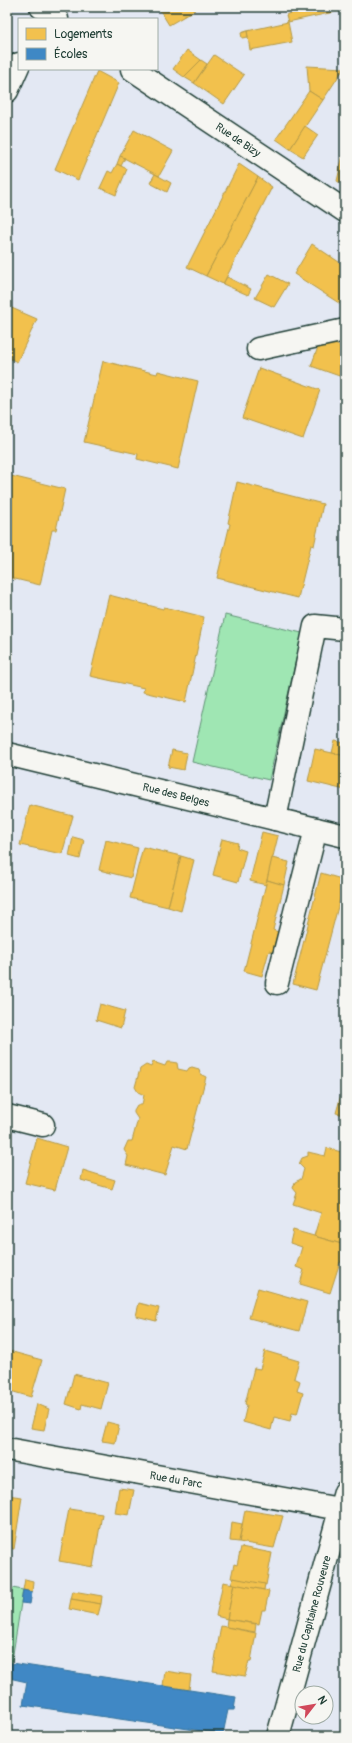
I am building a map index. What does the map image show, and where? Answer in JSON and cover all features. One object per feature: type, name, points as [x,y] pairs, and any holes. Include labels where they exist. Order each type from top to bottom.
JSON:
[{"type":"street","points":[[7,91],[18,66]]},
{"type":"street","name":"Rue de Bizy","points":[[134,70],[345,211]]},
{"type":"street","points":[[258,349],[345,330]]},
{"type":"street","points":[[275,819],[315,626],[345,629]]},
{"type":"street","name":"Rue des Belges","points":[[7,754],[345,836]]},
{"type":"street","points":[[277,983],[316,829]]},
{"type":"street","points":[[7,1116],[43,1125]]},
{"type":"street","name":"Rue du Parc","points":[[7,1449],[343,1504]]},
{"type":"street","name":"Rue du Capitaine Rouveure","points":[[278,1736],[343,1504]]},
{"type":"green space","points":[[225,615],[302,633],[269,780],[192,762]]},
{"type":"green space","points":[[7,1587],[23,1590],[7,1692]]},
{"type":"building: Logements","points":[[158,7],[194,7],[195,10],[169,25]]},
{"type":"building: Logements","points":[[302,7],[331,7],[334,12],[288,22],[286,15]]},
{"type":"building: Logements","points":[[288,22],[292,42],[250,50],[247,31]]},
{"type":"building: Logements","points":[[247,31],[248,37],[242,38],[241,33]]},
{"type":"building: Logements","points":[[187,50],[201,60],[184,77],[173,69]]},
{"type":"building: Logements","points":[[214,55],[244,75],[224,104],[194,83]]},
{"type":"building: Logements","points":[[201,60],[207,64],[194,83],[184,77]]},
{"type":"building: Logements","points":[[307,66],[344,68],[323,100],[309,91]]},
{"type":"building: Logements","points":[[97,71],[119,83],[78,180],[55,169]]},
{"type":"building: Logements","points":[[309,91],[323,100],[290,149],[276,139]]},
{"type":"building: Logements","points":[[305,126],[318,135],[303,157],[290,149]]},
{"type":"building: Logements","points":[[134,130],[173,151],[159,176],[120,156]]},
{"type":"building: Logements","points":[[345,146],[345,186],[337,181]]},
{"type":"building: Logements","points":[[120,156],[125,158],[121,166],[117,164]]},
{"type":"building: Logements","points":[[117,164],[127,169],[116,195],[100,188],[108,171],[112,173]]},
{"type":"building: Logements","points":[[239,164],[258,177],[206,276],[187,267]]},
{"type":"building: Logements","points":[[155,174],[171,183],[167,192],[150,183]]},
{"type":"building: Logements","points":[[258,177],[272,187],[223,284],[206,276]]},
{"type":"building: Logements","points":[[312,244],[345,266],[345,307],[294,274]]},
{"type":"building: Logements","points":[[269,274],[288,284],[274,307],[255,298]]},
{"type":"building: Logements","points":[[227,277],[251,289],[248,295],[223,284]]},
{"type":"building: Logements","points":[[7,306],[37,319],[17,362],[7,357]]},
{"type":"building: Logements","points":[[321,339],[345,348],[345,378],[311,366]]},
{"type":"building: Logements","points":[[103,361],[157,374],[158,371],[198,381],[178,469],[137,459],[138,454],[84,442]]},
{"type":"building: Logements","points":[[259,368],[320,390],[303,439],[242,418]]},
{"type":"building: Logements","points":[[7,475],[65,489],[56,530],[52,530],[40,585],[7,577]]},
{"type":"building: Logements","points":[[237,482],[323,504],[314,546],[311,545],[298,598],[217,578],[230,524],[228,523]]},
{"type":"building: Logements","points":[[109,595],[163,609],[164,607],[204,617],[186,702],[143,692],[144,688],[90,676]]},
{"type":"building: Logements","points":[[335,741],[345,743],[345,756],[332,753]]},
{"type":"building: Logements","points":[[315,749],[345,756],[345,790],[308,781]]},
{"type":"building: Logements","points":[[172,750],[187,753],[184,770],[168,767]]},
{"type":"building: Logements","points":[[30,805],[73,816],[62,854],[20,845]]},
{"type":"building: Logements","points":[[262,832],[278,836],[266,885],[250,881]]},
{"type":"building: Logements","points":[[73,837],[84,840],[80,859],[69,856]]},
{"type":"building: Logements","points":[[222,839],[238,843],[237,848],[246,851],[238,882],[213,875]]},
{"type":"building: Logements","points":[[106,840],[138,848],[131,878],[99,870]]},
{"type":"building: Logements","points":[[143,847],[181,856],[168,907],[130,898]]},
{"type":"building: Logements","points":[[181,856],[194,860],[181,911],[168,907]]},
{"type":"building: Logements","points":[[272,858],[289,862],[284,885],[267,880]]},
{"type":"building: Logements","points":[[321,873],[345,880],[316,990],[293,984]]},
{"type":"building: Logements","points":[[267,880],[284,885],[273,930],[278,932],[273,952],[269,951],[262,976],[244,971]]},
{"type":"building: Logements","points":[[100,1004],[125,1011],[121,1028],[96,1020]]},
{"type":"building: Logements","points":[[153,1062],[165,1066],[167,1062],[177,1063],[178,1069],[187,1071],[192,1067],[199,1069],[200,1074],[206,1077],[187,1149],[174,1145],[165,1175],[126,1165],[128,1156],[124,1150],[128,1141],[132,1141],[138,1119],[134,1113],[134,1110],[137,1105],[142,1105],[144,1095],[138,1092],[135,1087],[140,1069],[146,1065],[151,1067]]},
{"type":"building: Logements","points":[[345,1081],[345,1115],[336,1113]]},
{"type":"building: Logements","points":[[37,1138],[67,1147],[55,1190],[25,1183]]},
{"type":"building: Logements","points":[[327,1148],[345,1153],[345,1245],[314,1236],[321,1213],[293,1204],[297,1193],[293,1188],[295,1182],[301,1179],[304,1169],[299,1164],[302,1158],[308,1156],[308,1152],[325,1156]]},
{"type":"building: Logements","points":[[83,1170],[115,1180],[112,1189],[81,1180]]},
{"type":"building: Logements","points":[[293,1230],[345,1245],[345,1252],[342,1262],[340,1262],[330,1293],[300,1284],[304,1270],[296,1267],[302,1247],[290,1243]]},
{"type":"building: Logements","points":[[258,1288],[307,1302],[299,1331],[249,1318]]},
{"type":"building: Logements","points":[[139,1303],[159,1308],[156,1321],[136,1316]]},
{"type":"building: Logements","points":[[9,1351],[42,1360],[31,1397],[7,1390],[7,1358]]},
{"type":"building: Logements","points":[[265,1351],[299,1361],[294,1378],[300,1381],[297,1391],[303,1393],[297,1414],[292,1413],[290,1421],[274,1417],[271,1430],[243,1422],[247,1405],[245,1404],[254,1368],[260,1369]]},
{"type":"building: Logements","points":[[74,1374],[108,1383],[101,1409],[82,1404],[81,1409],[66,1404]]},
{"type":"building: Logements","points":[[37,1404],[49,1409],[44,1430],[31,1428]]},
{"type":"building: Logements","points":[[107,1422],[119,1425],[115,1443],[102,1441]]},
{"type":"building: Logements","points":[[119,1488],[134,1490],[129,1515],[115,1513]]},
{"type":"building: Logements","points":[[7,1495],[22,1497],[14,1549],[7,1548]]},
{"type":"building: Logements","points":[[69,1509],[102,1514],[93,1567],[59,1561]]},
{"type":"building: Logements","points":[[245,1510],[283,1516],[274,1548],[239,1542]]},
{"type":"building: Logements","points":[[232,1522],[242,1524],[239,1542],[230,1541]]},
{"type":"building: Logements","points":[[241,1547],[272,1553],[266,1585],[231,1578],[234,1564],[237,1565]]},
{"type":"building: Logements","points":[[233,1578],[265,1584],[264,1590],[231,1584]]},
{"type":"building: Logements","points":[[25,1579],[33,1581],[32,1592],[23,1590]]},
{"type":"building: Logements","points":[[223,1582],[234,1584],[227,1619],[216,1616]]},
{"type":"building: Logements","points":[[234,1584],[269,1591],[265,1610],[262,1610],[259,1624],[227,1619]]},
{"type":"building: Logements","points":[[73,1591],[102,1596],[101,1604],[71,1599]]},
{"type":"building: Logements","points":[[71,1599],[101,1604],[98,1615],[69,1609]]},
{"type":"building: Logements","points":[[227,1619],[256,1624],[255,1632],[226,1627]]},
{"type":"building: Logements","points":[[221,1626],[256,1633],[251,1661],[249,1661],[245,1676],[213,1671]]},
{"type":"building: Logements","points":[[165,1671],[191,1675],[189,1690],[163,1686]]},
{"type":"building: Écoles","points":[[23,1590],[32,1592],[30,1604],[21,1603]]},
{"type":"building: Écoles","points":[[11,1663],[236,1697],[234,1710],[228,1710],[223,1734],[23,1705],[27,1682],[9,1678]]}]
